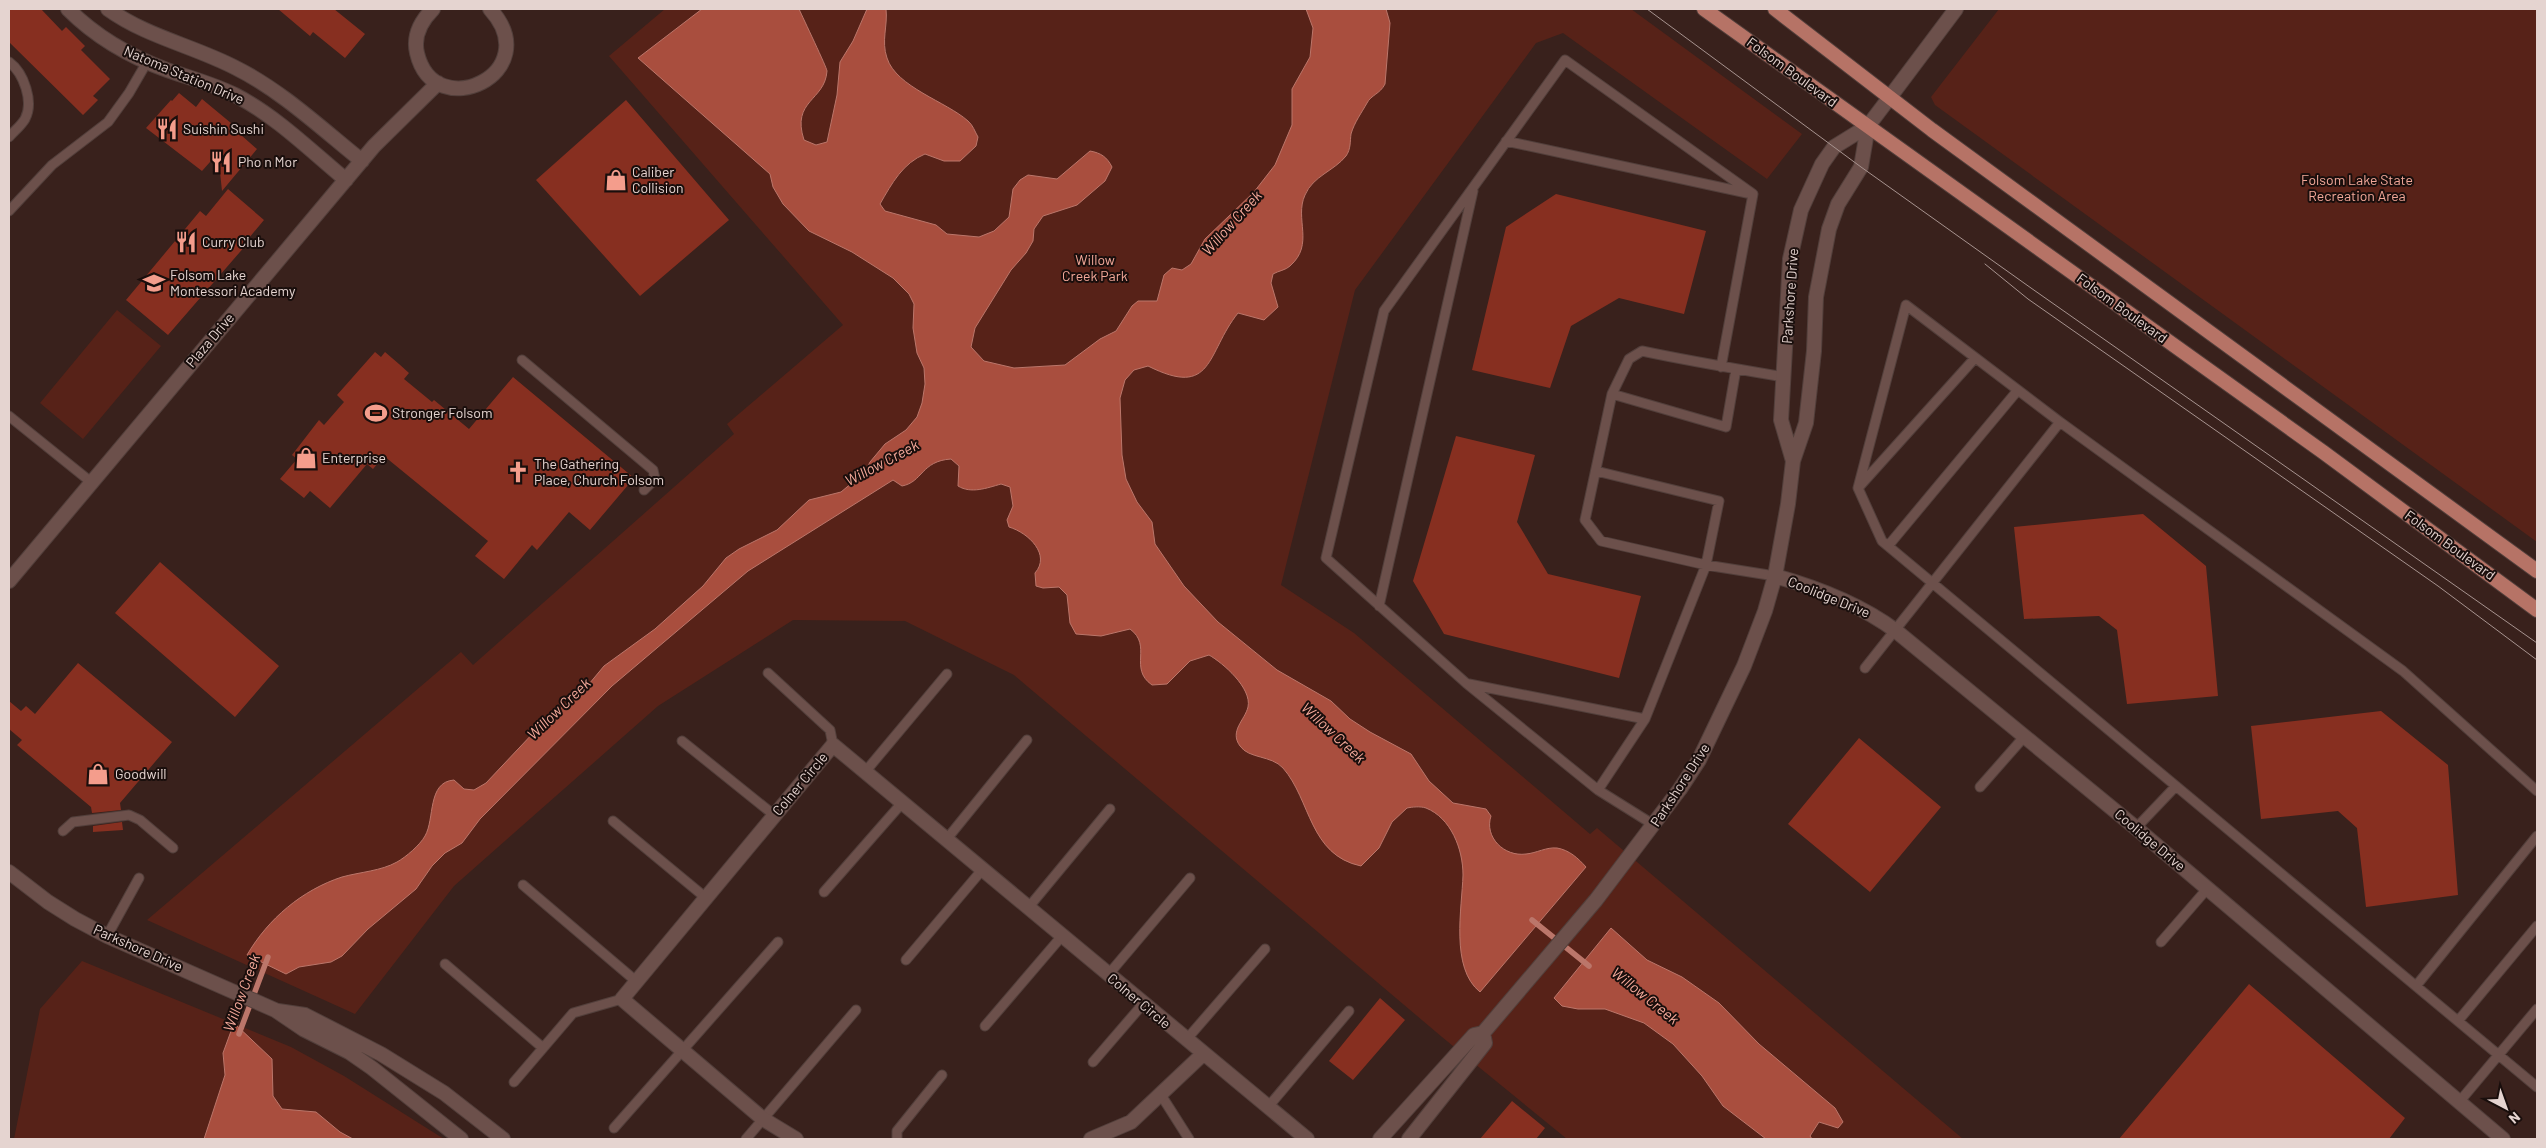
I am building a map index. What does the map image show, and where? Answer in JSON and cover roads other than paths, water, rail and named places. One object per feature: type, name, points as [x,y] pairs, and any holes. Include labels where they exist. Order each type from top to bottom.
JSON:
[{"type":"main road","name":"Folsom Boulevard","points":[[1704,9],[2323,452],[2537,610]]},
{"type":"main road","points":[[1775,9],[1940,136],[2537,571]]},
{"type":"street","name":"Natoma Station Drive","points":[[68,9],[114,45],[147,62],[235,95],[266,114],[346,180]]},
{"type":"street","name":"Natoma Station Drive","points":[[108,9],[146,31],[237,68],[271,89],[362,161]]},
{"type":"street","points":[[433,9],[424,18],[417,32],[416,46],[419,61],[427,74],[438,83],[452,88],[468,89],[482,84],[498,69],[507,48],[505,30],[500,19],[490,9]]},
{"type":"street","name":"Parkshore Drive","points":[[1793,461],[1781,420],[1790,259],[1801,210],[1822,164],[1834,147],[1868,126],[1956,9]]},
{"type":"street","name":"Plaza Drive","points":[[9,581],[374,146],[438,83]]},
{"type":"street","name":"Parkshore Drive","points":[[1380,1139],[1474,1035],[1483,1033],[1636,849],[1699,760],[1714,731],[1744,666],[1765,611],[1775,576],[1788,504],[1793,461],[1806,423],[1814,351],[1816,297],[1829,229],[1838,204],[1861,167],[1868,126]]},
{"type":"street","name":"Coolidge Drive","points":[[1775,576],[1810,586],[1854,604],[1876,616],[1896,631],[2136,828],[2503,1139]]},
{"type":"street","name":"Colner Circle","points":[[622,999],[833,745],[1307,1139]]},
{"type":"street","name":"Parkshore Drive","points":[[9,872],[48,902],[107,936],[275,1010],[303,1029],[349,1052],[461,1139]]},
{"type":"street","points":[[622,999],[762,1119],[796,1139]]},
{"type":"street","name":"Parkshore Drive","points":[[275,1010],[305,1015],[374,1050],[444,1092],[503,1139]]},
{"type":"street","name":"Parkshore Drive","points":[[1409,1139],[1485,1043],[1483,1033]]},
{"type":"street","points":[[1091,1139],[1131,1122],[1203,1054]]},
{"type":"lane","points":[[1654,825],[1598,790],[1466,684],[1326,558],[1384,311],[1565,60],[1752,194]]},
{"type":"lane","points":[[9,62],[25,84],[28,102],[24,121],[9,137]]},
{"type":"lane","points":[[9,211],[52,165],[108,122],[129,93],[147,62]]},
{"type":"lane","points":[[1506,141],[1752,194]]},
{"type":"lane","points":[[1379,606],[1474,185]]},
{"type":"lane","points":[[1722,367],[1752,194]]},
{"type":"lane","points":[[2537,791],[2403,671],[2060,422],[1906,305],[1858,488],[1882,541],[2537,1087]]},
{"type":"lane","points":[[1775,576],[1706,565],[1600,541],[1585,520],[1612,394],[1629,359],[1642,351],[1784,377]]},
{"type":"lane","points":[[1858,488],[1975,358]]},
{"type":"lane","points":[[522,360],[653,470],[655,479],[644,490]]},
{"type":"lane","points":[[1612,394],[1726,427],[1736,369]]},
{"type":"lane","points":[[1888,546],[2018,390]]},
{"type":"lane","points":[[9,416],[91,482]]},
{"type":"lane","points":[[1865,668],[2060,422]]},
{"type":"lane","points":[[1596,471],[1719,501],[1706,565],[1645,719],[1598,790]]},
{"type":"lane","points":[[768,673],[830,730],[833,745]]},
{"type":"lane","points":[[865,772],[948,674]]},
{"type":"lane","points":[[1466,684],[1645,719]]},
{"type":"lane","points":[[1980,787],[2024,737]]},
{"type":"lane","points":[[946,840],[1027,740]]},
{"type":"lane","points":[[682,741],[774,816]]},
{"type":"lane","points":[[2136,828],[2176,786]]},
{"type":"lane","points":[[824,892],[902,803]]},
{"type":"lane","points":[[1028,908],[1110,809]]},
{"type":"lane","points":[[63,831],[73,822],[129,815],[140,820],[173,848]]},
{"type":"lane","points":[[614,821],[706,898]]},
{"type":"lane","points":[[2416,986],[2537,836]]},
{"type":"lane","points":[[906,960],[982,870]]},
{"type":"lane","points":[[107,936],[139,878]]},
{"type":"lane","points":[[1108,975],[1190,878]]},
{"type":"lane","points":[[523,885],[637,982]]},
{"type":"lane","points":[[2161,942],[2207,889]]},
{"type":"lane","points":[[2458,1021],[2537,926]]},
{"type":"lane","points":[[984,1026],[1062,936]]},
{"type":"lane","points":[[614,1128],[778,942]]},
{"type":"lane","points":[[1186,1040],[1265,949]]},
{"type":"lane","points":[[445,964],[543,1048]]},
{"type":"lane","points":[[514,1082],[573,1013],[622,999]]},
{"type":"lane","points":[[1093,1062],[1143,1004]]},
{"type":"lane","points":[[2460,1101],[2537,1009]]},
{"type":"lane","points":[[746,1139],[856,1010]]},
{"type":"lane","points":[[1268,1107],[1349,1011]]},
{"type":"lane","points":[[897,1139],[897,1131],[942,1075]]},
{"type":"lane","points":[[1161,1095],[1189,1139]]},
{"type":"water","points":[[702,9],[799,9],[827,71],[821,89],[805,108],[802,117],[801,127],[804,140],[816,145],[827,142],[837,95],[840,62],[853,41],[867,9],[886,9],[885,52],[892,68],[911,86],[968,121],[978,137],[976,146],[960,161],[944,161],[925,154],[917,158],[904,168],[880,204],[885,211],[936,225],[947,234],[979,237],[994,231],[1009,217],[1013,189],[1020,180],[1028,175],[1057,179],[1090,151],[1106,158],[1112,167],[1105,181],[1077,205],[1043,216],[1034,229],[1033,241],[1026,253],[1011,270],[975,328],[971,347],[984,361],[1014,368],[1065,365],[1100,339],[1116,331],[1132,306],[1138,301],[1157,301],[1164,275],[1172,268],[1182,270],[1191,264],[1205,239],[1254,192],[1275,165],[1292,125],[1292,89],[1310,57],[1313,28],[1306,9],[1386,9],[1390,23],[1385,84],[1369,100],[1356,122],[1351,134],[1350,148],[1346,156],[1336,166],[1318,178],[1305,195],[1302,204],[1303,240],[1301,249],[1297,258],[1290,266],[1273,274],[1271,283],[1278,307],[1264,320],[1238,313],[1206,367],[1197,374],[1185,377],[1170,375],[1148,366],[1134,370],[1125,380],[1120,398],[1122,455],[1126,479],[1137,502],[1152,522],[1155,544],[1184,586],[1218,622],[1277,670],[1331,701],[1350,719],[1370,732],[1411,754],[1429,781],[1453,803],[1486,809],[1491,816],[1490,831],[1493,838],[1503,849],[1518,854],[1526,854],[1549,848],[1557,848],[1573,855],[1586,867],[1480,992],[1471,981],[1461,953],[1460,920],[1463,875],[1461,855],[1454,836],[1442,819],[1426,808],[1407,808],[1392,822],[1379,848],[1361,866],[1344,860],[1331,851],[1321,839],[1300,795],[1283,768],[1272,761],[1249,753],[1237,741],[1237,730],[1248,707],[1248,700],[1241,684],[1229,670],[1209,655],[1190,661],[1167,684],[1152,685],[1145,678],[1142,671],[1140,643],[1137,636],[1130,629],[1101,636],[1076,634],[1070,623],[1067,595],[1059,587],[1043,588],[1036,586],[1035,573],[1039,566],[1039,552],[1036,546],[1024,534],[1009,527],[1007,520],[1013,506],[1010,487],[1001,484],[968,490],[958,486],[959,466],[951,459],[928,467],[909,484],[902,486],[893,480],[748,571],[612,686],[480,819],[462,843],[445,853],[432,866],[416,889],[368,929],[342,956],[331,962],[299,967],[286,974],[247,955],[265,929],[287,907],[300,898],[327,883],[342,877],[384,867],[397,862],[408,854],[425,836],[433,802],[439,787],[445,782],[454,780],[464,789],[474,790],[486,783],[536,730],[589,684],[604,666],[655,629],[703,586],[726,558],[739,549],[777,530],[809,500],[841,492],[865,472],[870,462],[885,444],[906,430],[917,417],[922,403],[925,384],[924,368],[917,353],[913,328],[914,304],[909,294],[893,278],[852,252],[809,231],[783,204],[773,187],[770,174],[638,58]]},
{"type":"water","points":[[1611,928],[1647,960],[1682,977],[1719,1003],[1759,1044],[1835,1108],[1843,1122],[1838,1128],[1819,1122],[1810,1136],[1812,1139],[1766,1139],[1723,1106],[1702,1076],[1673,1044],[1644,1023],[1605,1009],[1578,1009],[1562,1006],[1554,998]]},
{"type":"water","points":[[234,1023],[272,1059],[273,1096],[282,1109],[316,1112],[340,1132],[353,1139],[204,1139],[225,1075],[223,1053]]},
{"type":"waterway","name":"Willow Creek","points":[[1532,920],[1589,966]]},
{"type":"waterway","name":"Willow Creek","points":[[239,1034],[268,957]]},
{"type":"tram line","points":[[1647,9],[1861,167],[2537,643]]},
{"type":"tram line","points":[[1985,264],[2028,299],[2438,586],[2537,660]]},
{"type":"place","name":"Suishin Sushi","points":[[167,129]]},
{"type":"place","name":"Pho n Mor","points":[[221,162]]},
{"type":"place","name":"Caliber Collision","points":[[616,180]]},
{"type":"place","name":"Curry Club","points":[[186,242]]},
{"type":"place","name":"Folsom Lake Montessori Academy","points":[[154,283]]},
{"type":"place","name":"Stronger Folsom","points":[[376,413]]},
{"type":"place","name":"Enterprise","points":[[306,458]]},
{"type":"place","name":"The Gathering Place, Church Folsom","points":[[518,472]]},
{"type":"place","name":"Goodwill","points":[[98,774]]},
{"type":"park label","name":"Folsom Lake State Recreation Area","points":[[2357,188]]},
{"type":"park label","name":"Willow Creek Park","points":[[1095,268]]}]
